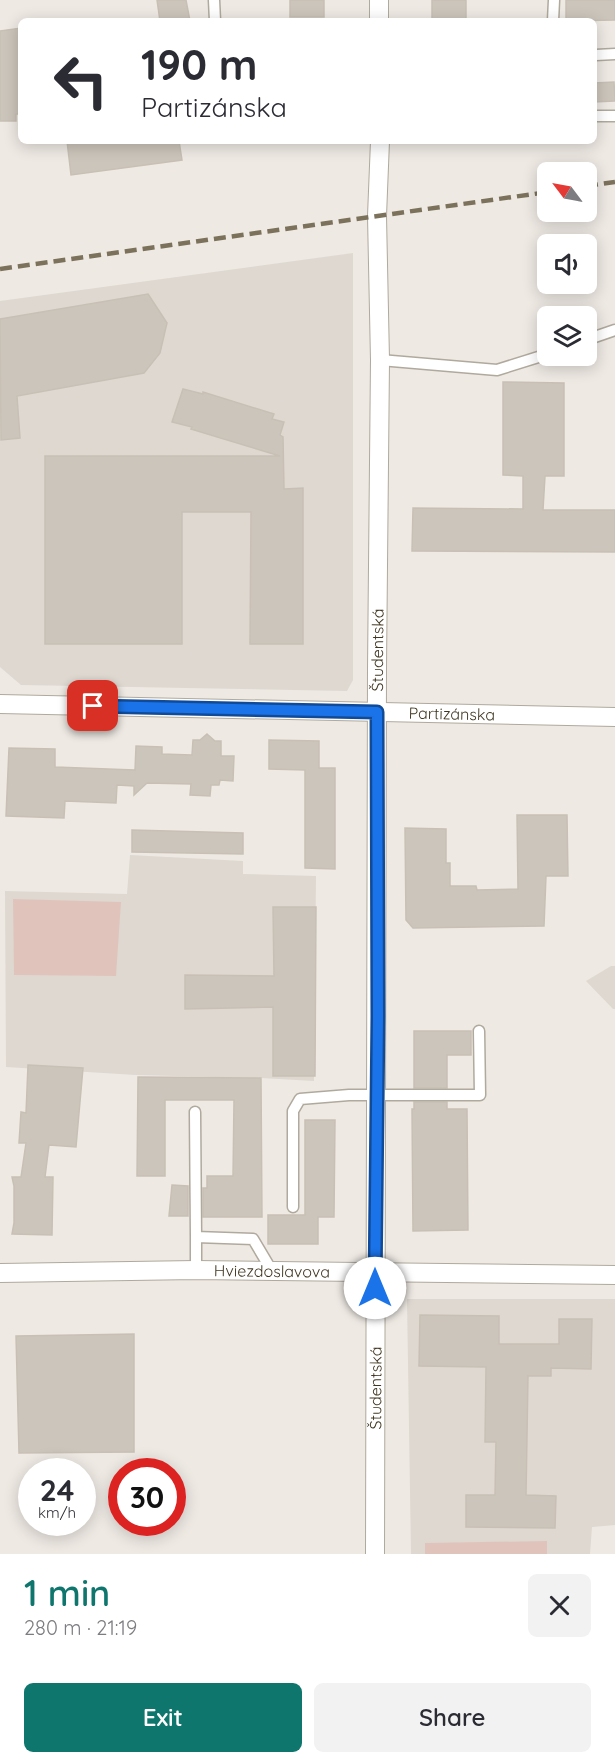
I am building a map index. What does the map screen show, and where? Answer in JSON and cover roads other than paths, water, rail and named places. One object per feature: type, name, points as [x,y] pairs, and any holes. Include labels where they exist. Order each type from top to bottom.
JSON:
[{"type":"street","points":[[379,0],[379,18]]},
{"type":"street","name":"Študentská","points":[[375,1554],[380,360],[377,216],[380,144]]},
{"type":"street","name":"Partizánska","points":[[0,704],[615,717]]},
{"type":"street","name":"Hviezdoslavova","points":[[0,1273],[196,1270],[615,1275]]},
{"type":"lane","points":[[214,0],[215,18]]},
{"type":"lane","points":[[553,18],[554,0]]},
{"type":"lane","points":[[597,55],[615,54]]},
{"type":"lane","points":[[597,116],[615,116]]},
{"type":"lane","points":[[597,336],[615,330]]},
{"type":"lane","points":[[380,360],[497,370],[537,357]]},
{"type":"lane","points":[[292,1207],[293,1111],[300,1099],[376,1095],[480,1095],[479,1031]]},
{"type":"lane","points":[[195,1112],[196,1270]]},
{"type":"lane","points":[[196,1237],[253,1239],[272,1271]]},
{"type":"railway","points":[[597,184],[615,182]]},
{"type":"railway","points":[[0,269],[537,194]]}]
